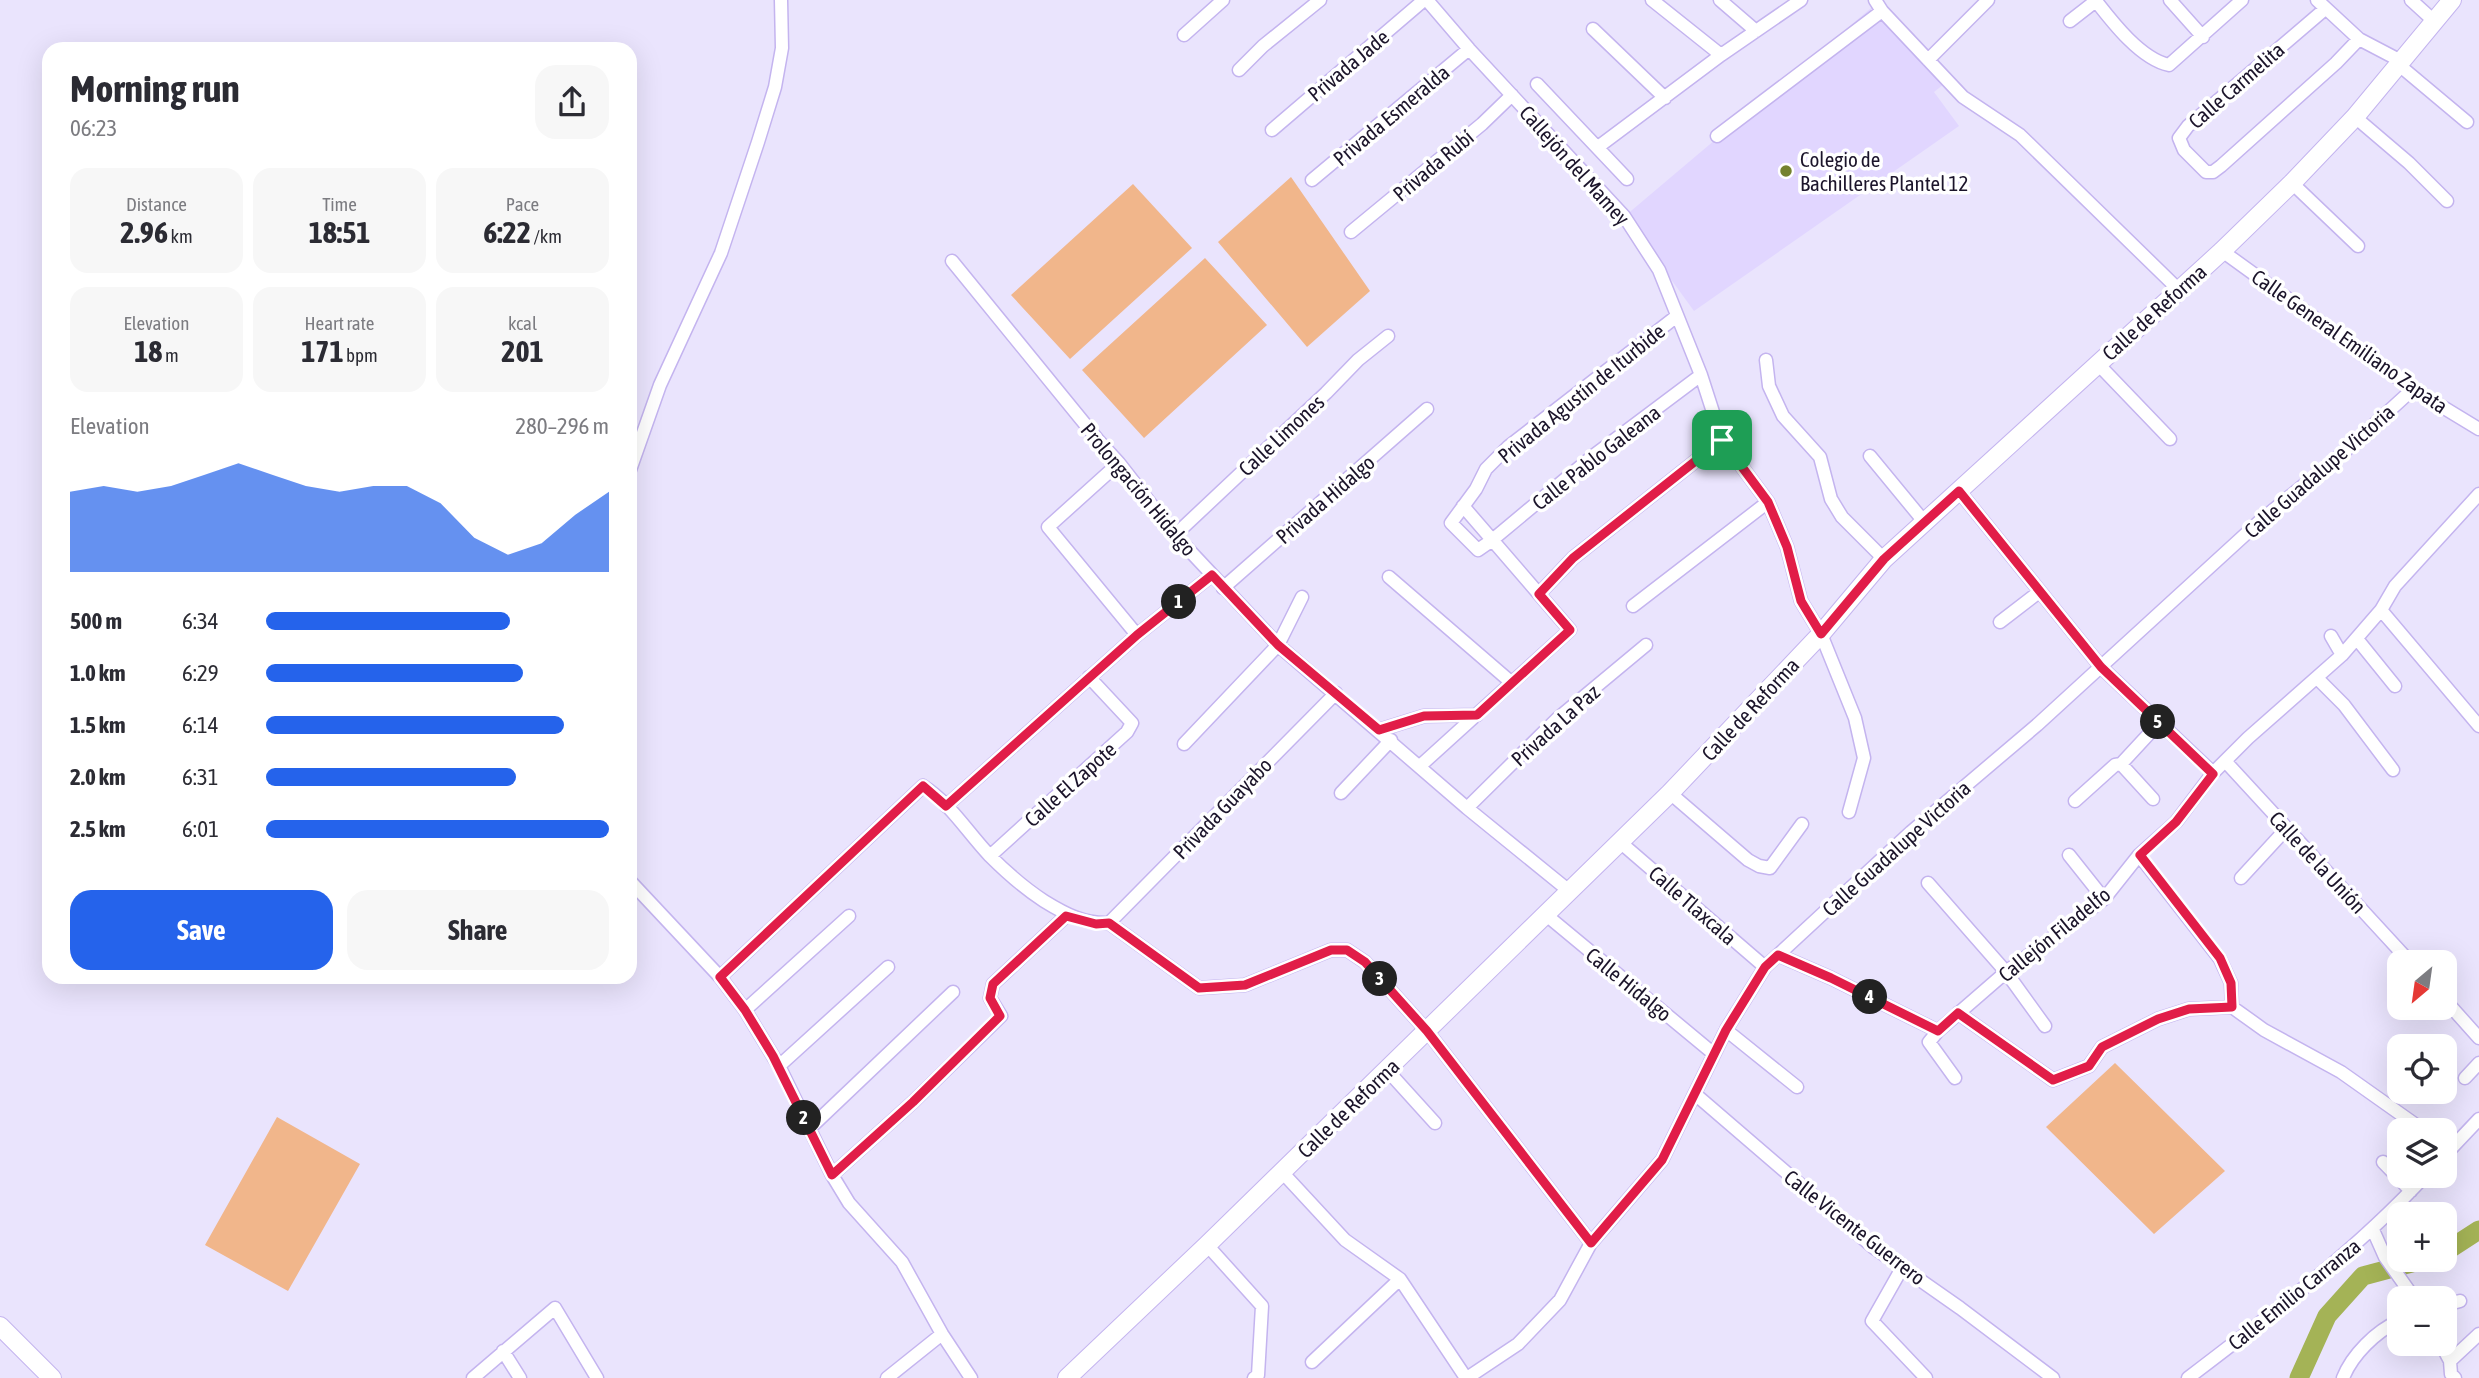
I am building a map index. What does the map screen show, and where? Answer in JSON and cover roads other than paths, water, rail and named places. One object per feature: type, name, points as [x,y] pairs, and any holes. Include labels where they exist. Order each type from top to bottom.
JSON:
[{"type":"main road","name":"Calle de Reforma","points":[[1076,1375],[1568,890],[1671,793],[1821,634],[1884,559],[1926,524],[2292,183],[2355,117],[2452,0]]},
{"type":"main road","points":[[0,1326],[52,1378]]},
{"type":"street","points":[[637,450],[660,386],[721,253],[758,142],[775,87],[782,48],[781,0]]},
{"type":"street","points":[[1184,35],[1223,0]]},
{"type":"street","points":[[1239,70],[1263,46],[1320,0]]},
{"type":"street","name":"Callejón del Mamey","points":[[1425,0],[1624,216],[1659,270],[1701,375],[1722,440],[1768,502],[1787,547],[1801,601],[1821,634],[1855,718],[1864,758],[1849,812]]},
{"type":"street","name":"Privada Jade","points":[[1272,130],[1425,0]]},
{"type":"street","points":[[1652,0],[1721,55]]},
{"type":"street","points":[[1720,0],[1756,31]]},
{"type":"street","points":[[1598,147],[1721,55],[1801,0]]},
{"type":"street","points":[[1928,60],[1988,0]]},
{"type":"street","points":[[2170,0],[2203,37]]},
{"type":"street","points":[[2070,21],[2097,1],[2114,24],[2150,58],[2169,65],[2242,0]]},
{"type":"street","points":[[2411,0],[2434,21]]},
{"type":"street","points":[[2321,4],[2359,39],[2400,63],[2467,122]]},
{"type":"street","name":"Calle Carmelita","points":[[2321,4],[2188,126],[2179,138],[2184,150],[2206,172],[2213,172],[2221,166],[2359,39]]},
{"type":"street","points":[[1717,136],[1878,6],[1962,97],[2020,135],[2179,290]]},
{"type":"street","points":[[1592,29],[1665,98]]},
{"type":"street","name":"Privada Esmeralda","points":[[1312,180],[1469,50]]},
{"type":"street","points":[[1537,84],[1627,179]]},
{"type":"street","name":"Privada Rubí","points":[[1351,232],[1482,124],[1512,95]]},
{"type":"street","points":[[2355,117],[2409,163],[2447,201]]},
{"type":"street","points":[[2292,183],[2358,246]]},
{"type":"street","name":"Calle General Emiliano Zapata","points":[[2222,251],[2413,389],[2479,429]]},
{"type":"street","name":"Prolongación Hidalgo","points":[[953,261],[1175,535],[1278,645],[1467,808],[1568,890]]},
{"type":"street","name":"Privada Agustín de Iturbide","points":[[1478,550],[1451,523],[1476,489],[1486,469],[1508,447],[1677,316]]},
{"type":"street","name":"Calle Limones","points":[[1175,535],[1358,360],[1388,336]]},
{"type":"street","points":[[1766,360],[1769,386],[1783,416],[1819,457],[1831,499],[1842,517],[1884,559]]},
{"type":"street","points":[[2097,363],[2170,439]]},
{"type":"street","name":"Calle Pablo Galeana","points":[[1478,550],[1593,456],[1701,375]]},
{"type":"street","name":"Calle Guadalupe Victoria","points":[[1466,1378],[1518,1344],[1560,1300],[1591,1243],[1662,1160],[1726,1030],[1765,967],[1911,832],[2101,667],[2260,521],[2344,452],[2413,389]]},
{"type":"street","name":"Privada Hidalgo","points":[[1223,588],[1427,409]]},
{"type":"street","points":[[1539,594],[1573,558],[1722,440]]},
{"type":"street","points":[[1870,456],[1926,524]]},
{"type":"street","points":[[1119,463],[1048,527],[1137,635]]},
{"type":"street","points":[[1959,491],[2101,667],[2213,774]]},
{"type":"street","name":"Callejón Filadelfo","points":[[1955,1078],[1929,1042],[1938,1031],[2006,972],[2104,899],[2140,855],[2176,822],[2225,761],[2357,639],[2381,610],[2395,586],[2479,494]]},
{"type":"street","points":[[1633,606],[1768,502]]},
{"type":"street","points":[[1420,766],[1570,630],[1463,506]]},
{"type":"street","points":[[946,806],[1137,635],[1212,575]]},
{"type":"street","points":[[1390,577],[1513,683]]},
{"type":"street","points":[[2000,622],[2039,592]]},
{"type":"street","points":[[1184,744],[1278,645],[1302,597]]},
{"type":"street","points":[[2381,610],[2479,726]]},
{"type":"street","points":[[2331,636],[2342,655]]},
{"type":"street","points":[[2357,639],[2395,686]]},
{"type":"street","name":"Privada La Paz","points":[[1467,808],[1557,719],[1646,645]]},
{"type":"street","name":"Calle El Zapote","points":[[990,856],[1127,732],[1132,723],[1089,677]]},
{"type":"street","points":[[2317,678],[2344,705],[2393,769]]},
{"type":"street","name":"Privada Guayabo","points":[[1109,923],[1336,693]]},
{"type":"street","points":[[1379,730],[1424,716],[1477,715]]},
{"type":"street","points":[[2075,801],[2115,765],[2121,764],[2159,723]]},
{"type":"street","points":[[1341,793],[1391,740]]},
{"type":"street","name":"Calle de la Unión","points":[[2225,761],[2399,950]]},
{"type":"street","points":[[2121,764],[2153,799]]},
{"type":"street","points":[[720,977],[923,786],[946,806],[990,856],[1023,888],[1066,916],[1096,924],[1109,923],[1199,988],[1245,985],[1331,950],[1347,950],[1365,962],[1427,1031],[1591,1243]]},
{"type":"street","points":[[1671,793],[1748,860],[1759,866],[1770,868],[1802,824]]},
{"type":"street","points":[[2241,878],[2287,828]]},
{"type":"street","name":"Calle Tlaxcala","points":[[1620,842],[1765,967]]},
{"type":"street","points":[[2069,855],[2104,899]]},
{"type":"street","points":[[2140,855],[2220,958],[2231,983],[2232,1007]]},
{"type":"street","points":[[1928,883],[2006,972],[2045,1026]]},
{"type":"street","points":[[637,888],[720,977],[745,1010],[779,1066],[832,1175],[849,1203],[902,1262],[942,1334],[971,1378]]},
{"type":"street","name":"Calle Hidalgo","points":[[1545,915],[1714,1054]]},
{"type":"street","points":[[745,1010],[849,916]]},
{"type":"street","points":[[832,1175],[913,1102],[1000,1016],[990,998],[993,984],[1066,916]]},
{"type":"street","points":[[1778,955],[1938,1031]]},
{"type":"street","points":[[779,1066],[888,967]]},
{"type":"street","points":[[809,1129],[953,992]]},
{"type":"street","points":[[1958,1013],[2053,1080],[2089,1066],[2102,1047],[2158,1019],[2189,1009],[2232,1007],[2264,1030],[2341,1072],[2406,1118]]},
{"type":"street","points":[[2457,1013],[2479,1038]]},
{"type":"street","points":[[1726,1030],[1797,1087]]},
{"type":"street","points":[[2465,1078],[2479,1063]]},
{"type":"street","points":[[1387,1070],[1435,1123]]},
{"type":"street","name":"Calle Vicente Guerrero","points":[[1695,1094],[1873,1247],[1960,1308],[2045,1376]]},
{"type":"street","points":[[2457,1141],[2479,1119]]},
{"type":"street","points":[[2384,1162],[2411,1191]]},
{"type":"street","points":[[1282,1172],[1345,1240],[1400,1279],[1466,1378]]},
{"type":"street","name":"Calle Emilio Carranza","points":[[2188,1378],[2280,1309],[2373,1230],[2414,1188]]},
{"type":"street","points":[[2373,1230],[2385,1257],[2405,1286]]},
{"type":"street","points":[[1208,1245],[1262,1306],[1258,1375],[1254,1378]]},
{"type":"street","points":[[1902,1268],[1872,1321],[1926,1378]]},
{"type":"street","points":[[1312,1362],[1400,1279]]},
{"type":"street","points":[[473,1378],[555,1308],[597,1378]]},
{"type":"street","points":[[2343,1378],[2348,1365],[2368,1343],[2387,1330]]},
{"type":"street","points":[[887,1378],[942,1334]]},
{"type":"street","points":[[2450,1361],[2479,1334]]},
{"type":"street","points":[[503,1351],[520,1378]]},
{"type":"street","points":[[2447,1356],[2451,1374],[2455,1378]]},
{"type":"waterway","points":[[2457,1244],[2479,1230]]},
{"type":"waterway","points":[[2299,1378],[2327,1316],[2363,1276],[2387,1270]]},
{"type":"place","name":"Colegio de Bachilleres Plantel 12","points":[[1786,171]]}]
